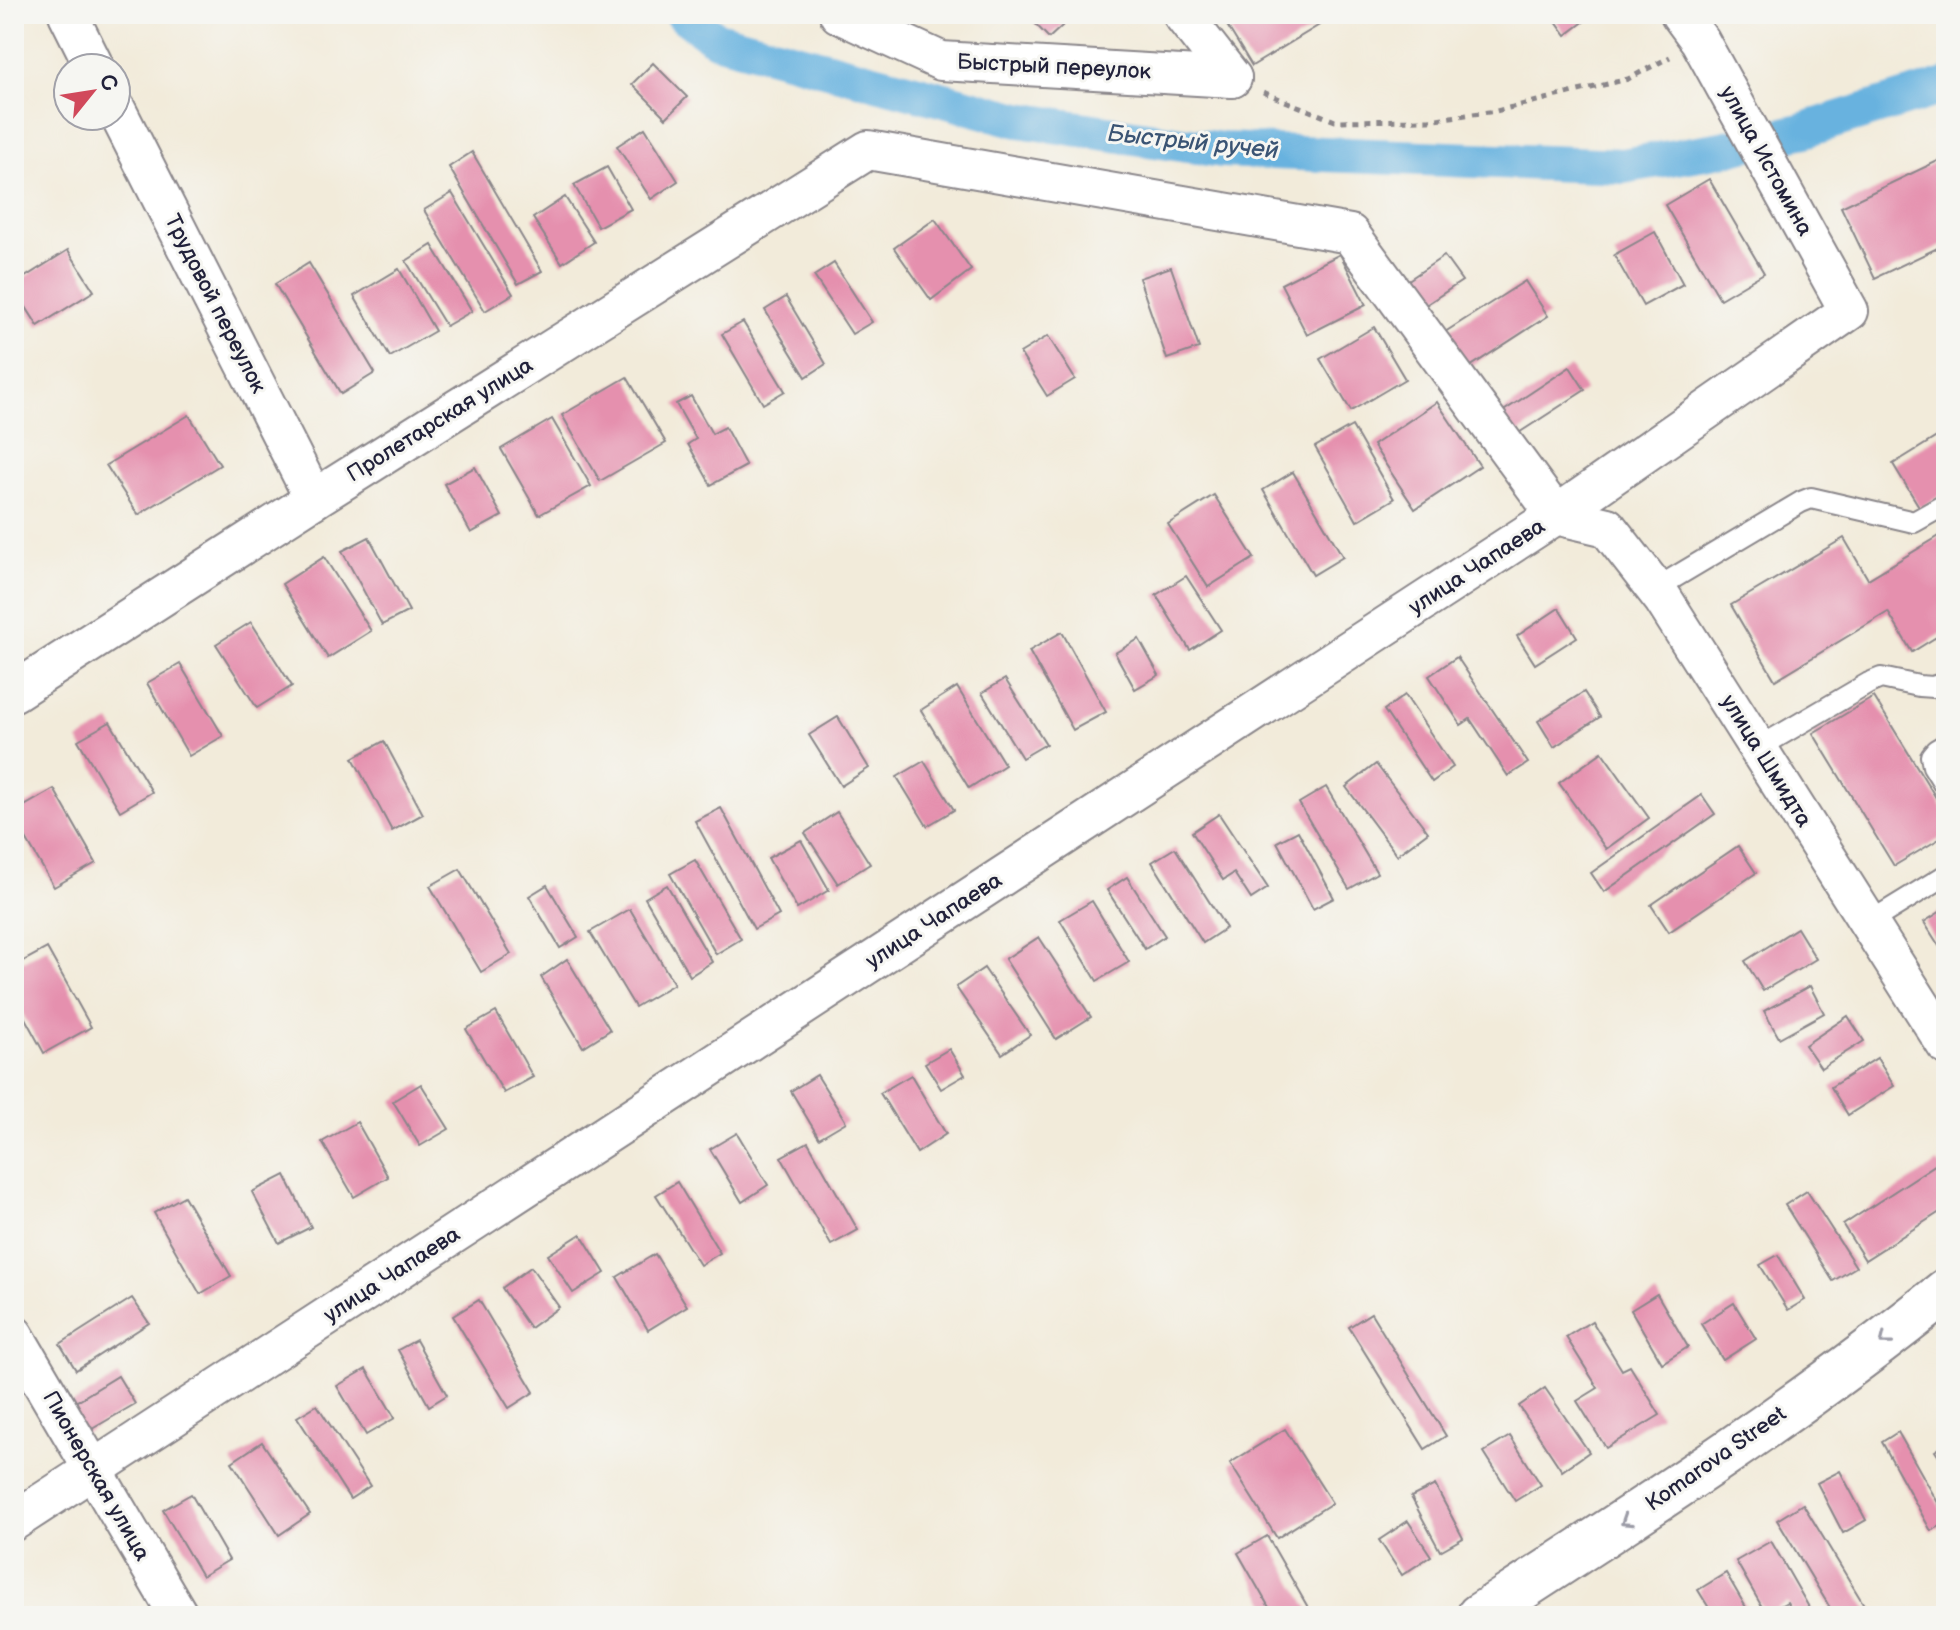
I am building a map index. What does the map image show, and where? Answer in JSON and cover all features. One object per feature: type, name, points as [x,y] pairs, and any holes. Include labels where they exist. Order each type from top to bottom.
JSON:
[{"type":"street","points":[[68,14],[87,52]]},
{"type":"street","name":"Быстрый переулок","points":[[839,14],[941,61],[1232,78]]},
{"type":"street","points":[[1182,14],[1232,78]]},
{"type":"street","name":"улица Истомина","points":[[1690,28],[1849,311]]},
{"type":"street","name":"Трудовой переулок","points":[[128,132],[314,499]]},
{"type":"street","name":"Пролетарская улица","points":[[14,692],[868,150],[1350,234],[1556,515]]},
{"type":"street","name":"улица Чапаева","points":[[14,1521],[1556,515],[1849,311]]},
{"type":"street","name":"улица Шмидта","points":[[1556,515],[1607,527],[1655,589],[1946,1045]]},
{"type":"street","name":"Komarova Street","points":[[1479,1616],[1761,1429],[1883,1342],[1946,1291]]},
{"type":"street","name":"Пионерская улица","points":[[14,1335],[179,1616]]},
{"type":"lane","points":[[1655,589],[1811,498],[1914,522],[1946,504]]},
{"type":"lane","points":[[1758,748],[1881,678],[1933,687],[1946,682]]},
{"type":"lane","points":[[1946,744],[1931,756],[1933,766],[1946,787]]},
{"type":"lane","points":[[1868,923],[1946,875]]},
{"type":"path","points":[[1232,78],[1335,121],[1429,120],[1496,111],[1628,79],[1690,28]]},
{"type":"building","points":[[1026,14],[1075,14],[1049,38]]},
{"type":"building","points":[[1220,14],[1322,14],[1326,21],[1252,66]]},
{"type":"building","points":[[1551,14],[1594,14],[1566,35]]},
{"type":"building","points":[[653,63],[687,97],[666,118],[632,84]]},
{"type":"building","points":[[645,128],[678,181],[651,199],[617,146]]},
{"type":"building","points":[[472,152],[542,271],[518,284],[449,167]]},
{"type":"building","points":[[1946,157],[1946,244],[1875,278],[1841,207]]},
{"type":"building","points":[[607,167],[631,209],[598,227],[574,185]]},
{"type":"building","points":[[1709,179],[1764,273],[1720,299],[1665,205]]},
{"type":"building","points":[[452,193],[513,294],[485,311],[424,210]]},
{"type":"building","points":[[565,197],[594,242],[562,263],[533,218]]},
{"type":"building","points":[[935,219],[971,270],[931,300],[894,248]]},
{"type":"building","points":[[1655,232],[1683,284],[1643,306],[1614,255]]},
{"type":"building","points":[[432,245],[472,311],[446,326],[406,261]]},
{"type":"building","points":[[68,250],[94,291],[38,326],[14,284]]},
{"type":"building","points":[[1340,254],[1366,305],[1307,335],[1281,284]]},
{"type":"building","points":[[1444,256],[1462,281],[1424,306],[1407,281]]},
{"type":"building","points":[[309,263],[375,373],[341,394],[275,284]]},
{"type":"building","points":[[834,263],[872,322],[852,334],[814,276]]},
{"type":"building","points":[[1171,267],[1199,348],[1167,359],[1139,278]]},
{"type":"building","points":[[399,269],[435,331],[390,357],[354,296]]},
{"type":"building","points":[[1525,281],[1548,316],[1468,368],[1445,332]]},
{"type":"building","points":[[786,297],[826,364],[806,377],[765,310]]},
{"type":"building","points":[[743,322],[785,391],[763,404],[722,334]]},
{"type":"building","points":[[1374,327],[1405,379],[1351,411],[1320,359]]},
{"type":"building","points":[[1048,336],[1075,379],[1047,396],[1020,353]]},
{"type":"building","points":[[1570,367],[1585,390],[1511,438],[1496,416]]},
{"type":"building","points":[[627,377],[666,443],[600,481],[562,415]]},
{"type":"building","points":[[691,396],[712,434],[725,427],[746,466],[711,485],[688,444],[696,439],[676,404]]},
{"type":"building","points":[[1437,402],[1480,466],[1415,509],[1373,445]]},
{"type":"building","points":[[189,415],[220,465],[138,515],[106,465]]},
{"type":"building","points":[[552,419],[591,486],[539,515],[501,449]]},
{"type":"building","points":[[1352,426],[1394,499],[1357,521],[1315,447]]},
{"type":"building","points":[[1940,435],[1946,445],[1946,492],[1920,508],[1893,464]]},
{"type":"building","points":[[475,467],[502,516],[471,533],[444,484]]},
{"type":"building","points":[[1293,472],[1343,557],[1313,575],[1263,490]]},
{"type":"building","points":[[1214,495],[1254,558],[1208,587],[1168,524]]},
{"type":"building","points":[[1946,532],[1946,631],[1912,652],[1888,612],[1775,680],[1731,605],[1844,538],[1868,579]]},
{"type":"building","points":[[369,537],[409,611],[382,625],[342,551]]},
{"type":"building","points":[[324,557],[371,631],[328,658],[282,584]]},
{"type":"building","points":[[1186,576],[1221,630],[1190,650],[1156,595]]},
{"type":"building","points":[[1559,608],[1577,637],[1535,664],[1517,636]]},
{"type":"building","points":[[251,622],[292,686],[257,708],[216,644]]},
{"type":"building","points":[[1062,632],[1106,712],[1073,730],[1029,651]]},
{"type":"building","points":[[1139,639],[1159,675],[1135,689],[1115,653]]},
{"type":"building","points":[[1457,657],[1528,763],[1508,776],[1470,719],[1461,725],[1429,676]]},
{"type":"building","points":[[180,664],[223,736],[189,756],[147,683]]},
{"type":"building","points":[[1005,679],[1046,744],[1022,758],[982,693]]},
{"type":"building","points":[[957,687],[1005,765],[969,788],[921,710]]},
{"type":"building","points":[[1584,692],[1600,717],[1554,747],[1538,721]]},
{"type":"building","points":[[1405,695],[1453,767],[1432,782],[1384,710]]},
{"type":"building","points":[[1874,697],[1946,814],[1946,835],[1894,866],[1813,733]]},
{"type":"building","points":[[838,717],[869,768],[841,786],[809,735]]},
{"type":"building","points":[[110,722],[152,792],[120,811],[78,740]]},
{"type":"building","points":[[384,741],[423,814],[392,831],[353,758]]},
{"type":"building","points":[[1602,752],[1649,818],[1606,849],[1559,783]]},
{"type":"building","points":[[924,761],[954,810],[927,826],[897,777]]},
{"type":"building","points":[[1376,764],[1428,832],[1397,855],[1346,787]]},
{"type":"building","points":[[1326,787],[1377,873],[1349,889],[1299,803]]},
{"type":"building","points":[[54,789],[96,863],[54,887],[14,818],[14,812]]},
{"type":"building","points":[[1702,795],[1715,814],[1604,892],[1591,873]]},
{"type":"building","points":[[721,808],[779,915],[754,929],[695,821]]},
{"type":"building","points":[[837,812],[870,864],[838,884],[805,833]]},
{"type":"building","points":[[1219,814],[1268,888],[1251,899],[1234,873],[1223,880],[1192,832]]},
{"type":"building","points":[[1298,831],[1334,898],[1313,909],[1277,842]]},
{"type":"building","points":[[801,840],[829,890],[797,909],[768,858]]},
{"type":"building","points":[[1738,846],[1756,873],[1669,932],[1651,905]]},
{"type":"building","points":[[1175,848],[1226,928],[1203,943],[1152,862]]},
{"type":"building","points":[[695,860],[741,939],[716,954],[670,874]]},
{"type":"building","points":[[460,869],[511,954],[481,972],[430,886]]},
{"type":"building","points":[[1127,877],[1165,936],[1145,949],[1107,890]]},
{"type":"building","points":[[547,885],[578,937],[560,948],[529,896]]},
{"type":"building","points":[[667,885],[712,962],[690,976],[645,898]]},
{"type":"building","points":[[1092,901],[1129,962],[1097,981],[1060,920]]},
{"type":"building","points":[[1946,908],[1946,957],[1924,922]]},
{"type":"building","points":[[630,909],[674,984],[635,1007],[590,932]]},
{"type":"building","points":[[1797,928],[1816,959],[1763,991],[1745,961]]},
{"type":"building","points":[[1039,937],[1091,1017],[1056,1039],[1005,959]]},
{"type":"building","points":[[47,948],[91,1027],[44,1053],[14,998],[14,966]]},
{"type":"building","points":[[567,959],[610,1030],[583,1047],[541,977]]},
{"type":"building","points":[[984,968],[1030,1035],[1002,1054],[956,987]]},
{"type":"building","points":[[1810,986],[1824,1013],[1779,1038],[1764,1011]]},
{"type":"building","points":[[496,1012],[533,1077],[504,1093],[466,1029]]},
{"type":"building","points":[[1848,1016],[1864,1041],[1821,1068],[1805,1045]]},
{"type":"building","points":[[949,1049],[965,1075],[941,1089],[925,1063]]},
{"type":"building","points":[[1877,1058],[1894,1086],[1848,1115],[1831,1087]]},
{"type":"building","points":[[817,1075],[846,1122],[819,1138],[791,1091]]},
{"type":"building","points":[[911,1075],[946,1134],[917,1153],[880,1093]]},
{"type":"building","points":[[421,1084],[449,1129],[420,1146],[393,1101]]},
{"type":"building","points":[[357,1122],[388,1177],[354,1197],[322,1142]]},
{"type":"building","points":[[737,1133],[768,1185],[742,1202],[710,1149]]},
{"type":"building","points":[[808,1142],[858,1230],[831,1245],[781,1157]]},
{"type":"building","points":[[1938,1163],[1946,1175],[1946,1208],[1865,1260],[1843,1225]]},
{"type":"building","points":[[285,1175],[311,1227],[279,1243],[252,1192]]},
{"type":"building","points":[[677,1182],[720,1253],[700,1265],[656,1195]]},
{"type":"building","points":[[1807,1191],[1856,1267],[1833,1281],[1785,1205]]},
{"type":"building","points":[[184,1196],[231,1276],[200,1294],[154,1213]]},
{"type":"building","points":[[581,1234],[605,1273],[573,1293],[548,1255]]},
{"type":"building","points":[[655,1254],[687,1306],[648,1330],[617,1277]]},
{"type":"building","points":[[1778,1255],[1805,1300],[1788,1310],[1760,1265]]},
{"type":"building","points":[[531,1267],[559,1307],[530,1328],[502,1288]]},
{"type":"building","points":[[1657,1294],[1688,1347],[1662,1363],[1631,1310]]},
{"type":"building","points":[[132,1298],[149,1323],[76,1370],[60,1344]]},
{"type":"building","points":[[479,1300],[534,1392],[509,1408],[453,1316]]},
{"type":"building","points":[[1734,1303],[1756,1339],[1723,1360],[1701,1324]]},
{"type":"building","points":[[1371,1313],[1446,1436],[1425,1449],[1349,1327]]},
{"type":"building","points":[[1592,1321],[1622,1370],[1630,1366],[1660,1415],[1606,1448],[1577,1401],[1598,1388],[1566,1337]]},
{"type":"building","points":[[416,1340],[447,1395],[429,1406],[398,1350]]},
{"type":"building","points":[[366,1369],[395,1418],[366,1435],[337,1386]]},
{"type":"building","points":[[118,1376],[135,1404],[80,1436],[64,1409]]},
{"type":"building","points":[[1545,1388],[1589,1452],[1562,1471],[1519,1406]]},
{"type":"building","points":[[317,1405],[370,1486],[350,1499],[297,1417]]},
{"type":"building","points":[[1285,1429],[1332,1503],[1277,1538],[1230,1463]]},
{"type":"building","points":[[1898,1432],[1946,1517],[1946,1523],[1931,1531],[1882,1442]]},
{"type":"building","points":[[1510,1436],[1541,1485],[1515,1501],[1484,1452]]},
{"type":"building","points":[[262,1442],[310,1514],[279,1535],[232,1462]]},
{"type":"building","points":[[1946,1444],[1946,1467],[1935,1451]]},
{"type":"building","points":[[1840,1471],[1866,1520],[1843,1533],[1817,1483]]},
{"type":"building","points":[[1435,1485],[1463,1538],[1440,1551],[1411,1497]]},
{"type":"building","points":[[191,1494],[229,1560],[202,1576],[163,1510]]},
{"type":"building","points":[[1803,1504],[1869,1613],[1863,1616],[1835,1616],[1777,1520]]},
{"type":"building","points":[[1408,1521],[1431,1556],[1402,1575],[1379,1540]]},
{"type":"building","points":[[1267,1536],[1313,1616],[1274,1616],[1238,1553]]},
{"type":"building","points":[[1771,1541],[1814,1616],[1796,1616],[1787,1602],[1766,1614],[1736,1561]]},
{"type":"building","points":[[1726,1573],[1751,1616],[1714,1616],[1698,1590]]},
{"type":"waterway","name":"Быстрый ручей","points":[[682,14],[716,39],[1019,120],[1222,150],[1623,166],[1722,149],[1801,131],[1946,86]]}]
